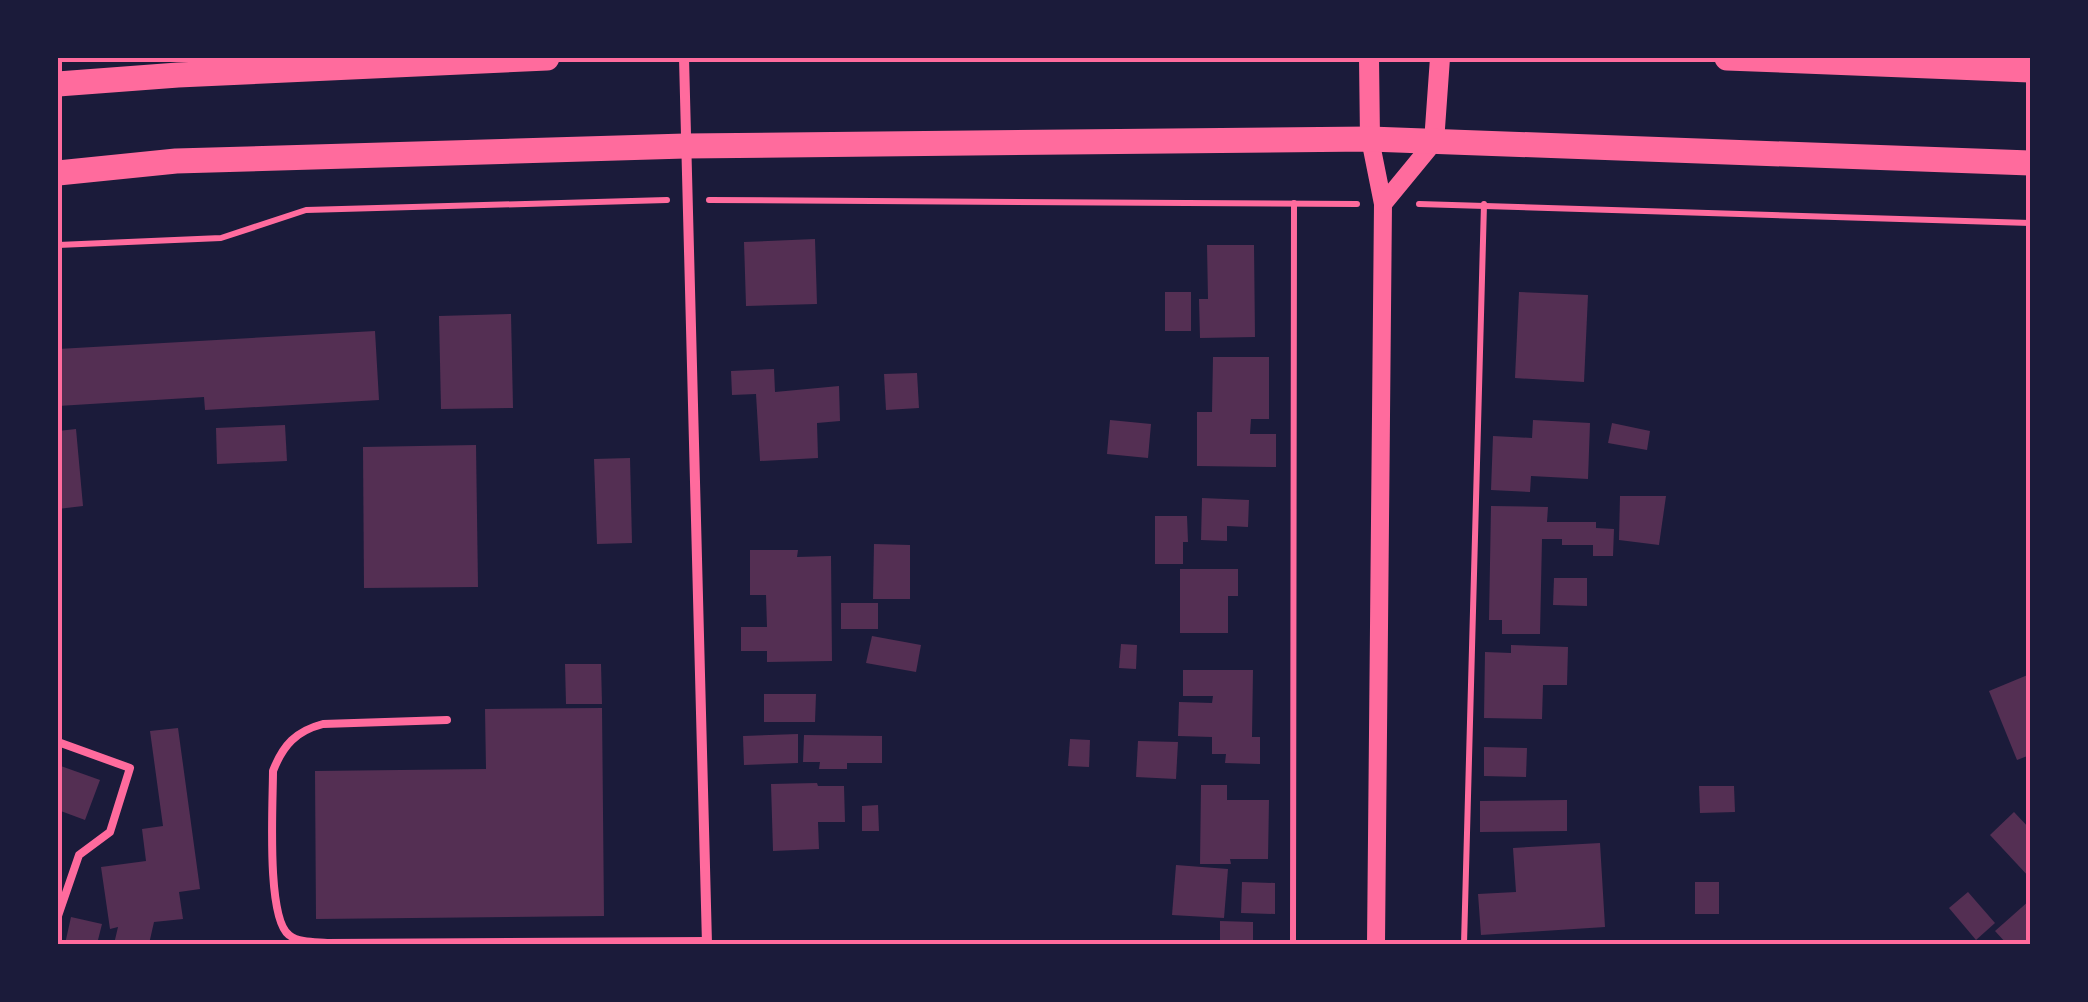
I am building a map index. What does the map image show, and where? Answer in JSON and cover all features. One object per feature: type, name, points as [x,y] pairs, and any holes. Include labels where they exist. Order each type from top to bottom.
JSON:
[{"type":"main road","points":[[58,84],[547,58]]},
{"type":"main road","points":[[1368,58],[1370,140]]},
{"type":"main road","points":[[1434,142],[1440,58]]},
{"type":"main road","points":[[1726,58],[2030,70]]},
{"type":"main road","points":[[58,174],[176,161],[685,146],[1370,140],[2030,163]]},
{"type":"street","points":[[684,58],[707,943]]},
{"type":"street","points":[[1370,140],[1384,204],[1376,944]]},
{"type":"street","points":[[1384,204],[1434,142]]},
{"type":"lane","points":[[447,720],[322,724],[292,737],[279,754],[272,771],[275,910],[288,935],[327,944],[707,943]]},
{"type":"lane","points":[[58,742],[130,768],[110,832],[78,855],[58,916]]},
{"type":"path","points":[[58,245],[221,238],[306,210],[687,200],[1484,204],[2030,222]]},
{"type":"path","points":[[1292,944],[1294,204]]},
{"type":"path","points":[[1464,944],[1484,204]]},
{"type":"building","points":[[815,239],[817,304],[746,306],[744,242]]},
{"type":"building","points":[[1207,245],[1254,245],[1255,337],[1200,338],[1199,299],[1208,299]]},
{"type":"building","points":[[1165,292],[1191,292],[1191,331],[1165,331]]},
{"type":"building","points":[[1519,292],[1588,295],[1584,382],[1515,378]]},
{"type":"building","points":[[511,314],[513,408],[441,409],[439,316]]},
{"type":"building","points":[[375,331],[379,400],[205,410],[204,397],[58,406],[58,349]]},
{"type":"building","points":[[1213,357],[1269,357],[1269,419],[1251,419],[1250,434],[1276,434],[1276,467],[1197,466],[1197,412],[1212,412]]},
{"type":"building","points":[[774,369],[775,392],[839,386],[840,421],[817,423],[818,458],[760,461],[756,394],[732,395],[731,371]]},
{"type":"building","points":[[917,373],[919,408],[886,410],[884,374]]},
{"type":"building","points":[[1110,420],[1151,424],[1148,458],[1107,454]]},
{"type":"building","points":[[1533,420],[1590,423],[1588,479],[1531,476],[1530,492],[1491,490],[1493,436],[1532,438]]},
{"type":"building","points":[[1612,423],[1650,431],[1647,450],[1608,443]]},
{"type":"building","points":[[285,425],[287,461],[217,464],[216,428]]},
{"type":"building","points":[[76,429],[83,506],[58,509],[58,431]]},
{"type":"building","points":[[476,445],[478,587],[364,588],[363,447]]},
{"type":"building","points":[[630,458],[632,543],[597,544],[594,459]]},
{"type":"building","points":[[1620,496],[1666,496],[1659,545],[1619,540]]},
{"type":"building","points":[[1202,498],[1249,500],[1248,527],[1227,526],[1227,541],[1201,540]]},
{"type":"building","points":[[1491,506],[1548,507],[1547,522],[1596,522],[1596,528],[1614,529],[1613,556],[1593,556],[1593,545],[1562,545],[1562,539],[1542,539],[1540,634],[1502,634],[1502,620],[1489,620]]},
{"type":"building","points":[[1155,516],[1187,516],[1188,542],[1183,542],[1183,564],[1155,564]]},
{"type":"building","points":[[874,544],[910,545],[910,599],[873,599]]},
{"type":"building","points":[[750,550],[798,550],[797,557],[831,556],[832,661],[767,662],[767,651],[741,651],[741,627],[767,627],[766,595],[750,595]]},
{"type":"building","points":[[1180,569],[1238,569],[1238,596],[1228,596],[1228,633],[1180,633]]},
{"type":"building","points":[[1554,578],[1587,578],[1587,606],[1553,605]]},
{"type":"building","points":[[841,603],[878,603],[878,629],[841,629]]},
{"type":"building","points":[[872,636],[921,645],[916,672],[866,663]]},
{"type":"building","points":[[1121,644],[1137,645],[1136,669],[1119,668]]},
{"type":"building","points":[[1511,645],[1568,647],[1567,685],[1543,685],[1542,719],[1484,718],[1485,652],[1511,653]]},
{"type":"building","points":[[565,664],[601,664],[602,704],[566,704]]},
{"type":"building","points":[[1183,670],[1253,670],[1252,737],[1260,737],[1260,764],[1225,763],[1226,754],[1212,754],[1212,737],[1178,736],[1179,702],[1212,703],[1213,696],[1183,696]]},
{"type":"building","points":[[2030,674],[2030,755],[2017,760],[1989,691]]},
{"type":"building","points":[[764,694],[816,694],[815,722],[764,722]]},
{"type":"building","points":[[602,708],[604,916],[316,919],[315,771],[486,769],[485,709]]},
{"type":"building","points":[[178,728],[200,889],[179,892],[183,919],[154,922],[149,944],[114,944],[118,927],[110,929],[101,867],[146,861],[142,829],[163,826],[150,731]]},
{"type":"building","points":[[798,734],[798,763],[744,765],[743,736]]},
{"type":"building","points":[[804,735],[882,736],[882,763],[847,763],[847,769],[819,769],[820,762],[803,762]]},
{"type":"building","points":[[1070,739],[1090,740],[1089,767],[1068,766]]},
{"type":"building","points":[[1138,741],[1178,742],[1176,779],[1136,777]]},
{"type":"building","points":[[1484,747],[1527,748],[1526,777],[1484,776]]},
{"type":"building","points":[[58,765],[100,780],[85,820],[58,810]]},
{"type":"building","points":[[771,784],[844,786],[845,822],[818,822],[819,849],[773,851]]},
{"type":"building","points":[[1201,785],[1227,785],[1227,800],[1269,800],[1268,859],[1200,864]]},
{"type":"building","points":[[1699,786],[1734,786],[1735,812],[1700,813]]},
{"type":"building","points":[[1567,800],[1567,831],[1480,832],[1480,801]]},
{"type":"building","points":[[878,805],[879,831],[862,831],[862,806]]},
{"type":"building","points":[[2014,812],[2030,829],[2030,878],[1990,835]]},
{"type":"building","points":[[1600,843],[1605,927],[1481,935],[1478,894],[1516,892],[1513,848]]},
{"type":"building","points":[[1176,865],[1228,869],[1224,918],[1172,915]]},
{"type":"building","points":[[1242,882],[1275,883],[1275,914],[1241,913]]},
{"type":"building","points":[[1695,882],[1719,882],[1719,914],[1695,914]]},
{"type":"building","points":[[1968,892],[1995,923],[1976,940],[1949,908]]},
{"type":"building","points":[[2030,900],[2030,944],[2007,944],[1995,931]]},
{"type":"building","points":[[71,917],[102,924],[97,944],[65,944]]},
{"type":"building","points":[[1220,921],[1253,922],[1253,944],[1220,944]]}]
